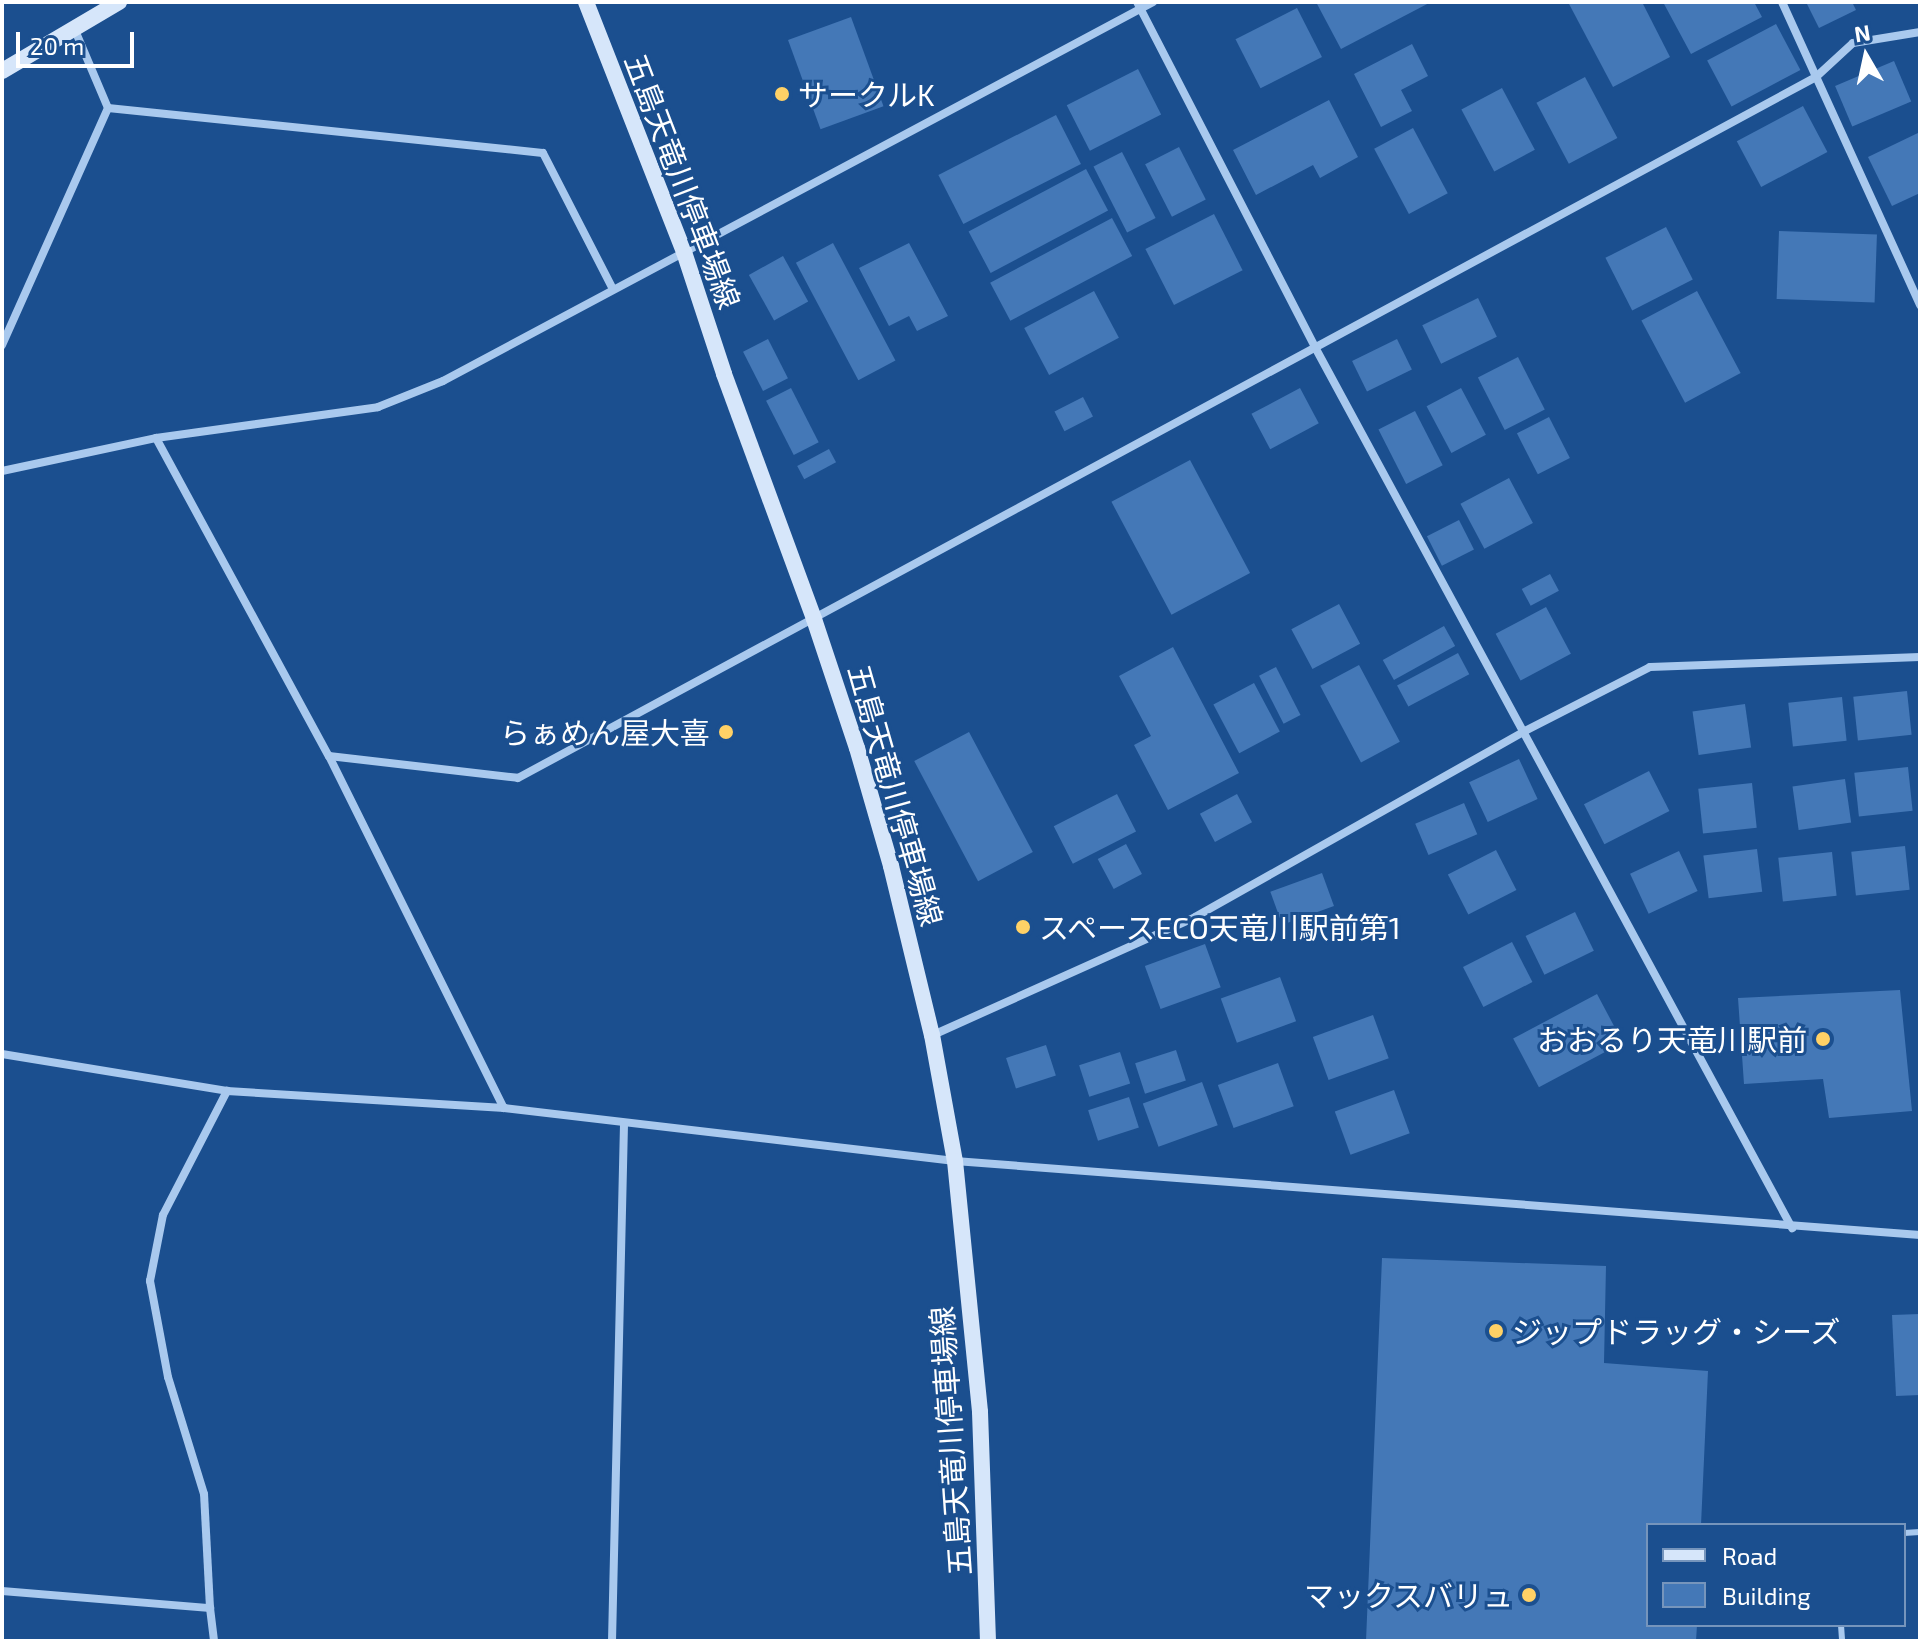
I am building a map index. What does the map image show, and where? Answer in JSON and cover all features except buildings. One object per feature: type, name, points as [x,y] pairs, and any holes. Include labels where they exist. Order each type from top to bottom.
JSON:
[{"type":"main road","name":"五島天竜川停車場線","points":[[586,2],[684,252],[724,374],[814,619],[857,748],[932,1035],[955,1161],[980,1412],[988,1641]]},
{"type":"main road","points":[[2,71],[116,3]]},
{"type":"street","points":[[2,471],[156,438],[378,407],[443,381],[1139,5],[1153,2]]},
{"type":"street","points":[[1782,2],[1920,305]]},
{"type":"street","points":[[1139,5],[1316,349],[1792,1228]]},
{"type":"street","points":[[2,345],[108,108],[74,28]]},
{"type":"street","points":[[329,756],[518,778],[1816,77],[1853,43],[1920,32]]},
{"type":"street","points":[[108,108],[543,153],[613,289]]},
{"type":"street","points":[[156,438],[329,756],[504,1108]]},
{"type":"street","points":[[932,1035],[1195,917],[1525,731],[1650,667],[1920,657]]},
{"type":"street","points":[[2,1054],[227,1091],[504,1108],[955,1161],[1792,1228],[1920,1235]]},
{"type":"street","points":[[214,1641],[204,1494],[168,1377],[150,1281],[163,1215],[227,1091]]},
{"type":"street","points":[[612,1641],[624,1123]]},
{"type":"street","points":[[2,1591],[210,1608]]},
{"type":"place","name":"サークルK","points":[[782,94]]},
{"type":"place","name":"らぁめん屋大喜","points":[[726,732]]},
{"type":"place","name":"スペースECO天竜川駅前第1","points":[[1023,927]]},
{"type":"place","name":"おおるり天竜川駅前","points":[[1823,1039]]},
{"type":"place","name":"ジップドラッグ・シーズ","points":[[1496,1331]]},
{"type":"place","name":"マックスバリュ","points":[[1529,1595]]}]
